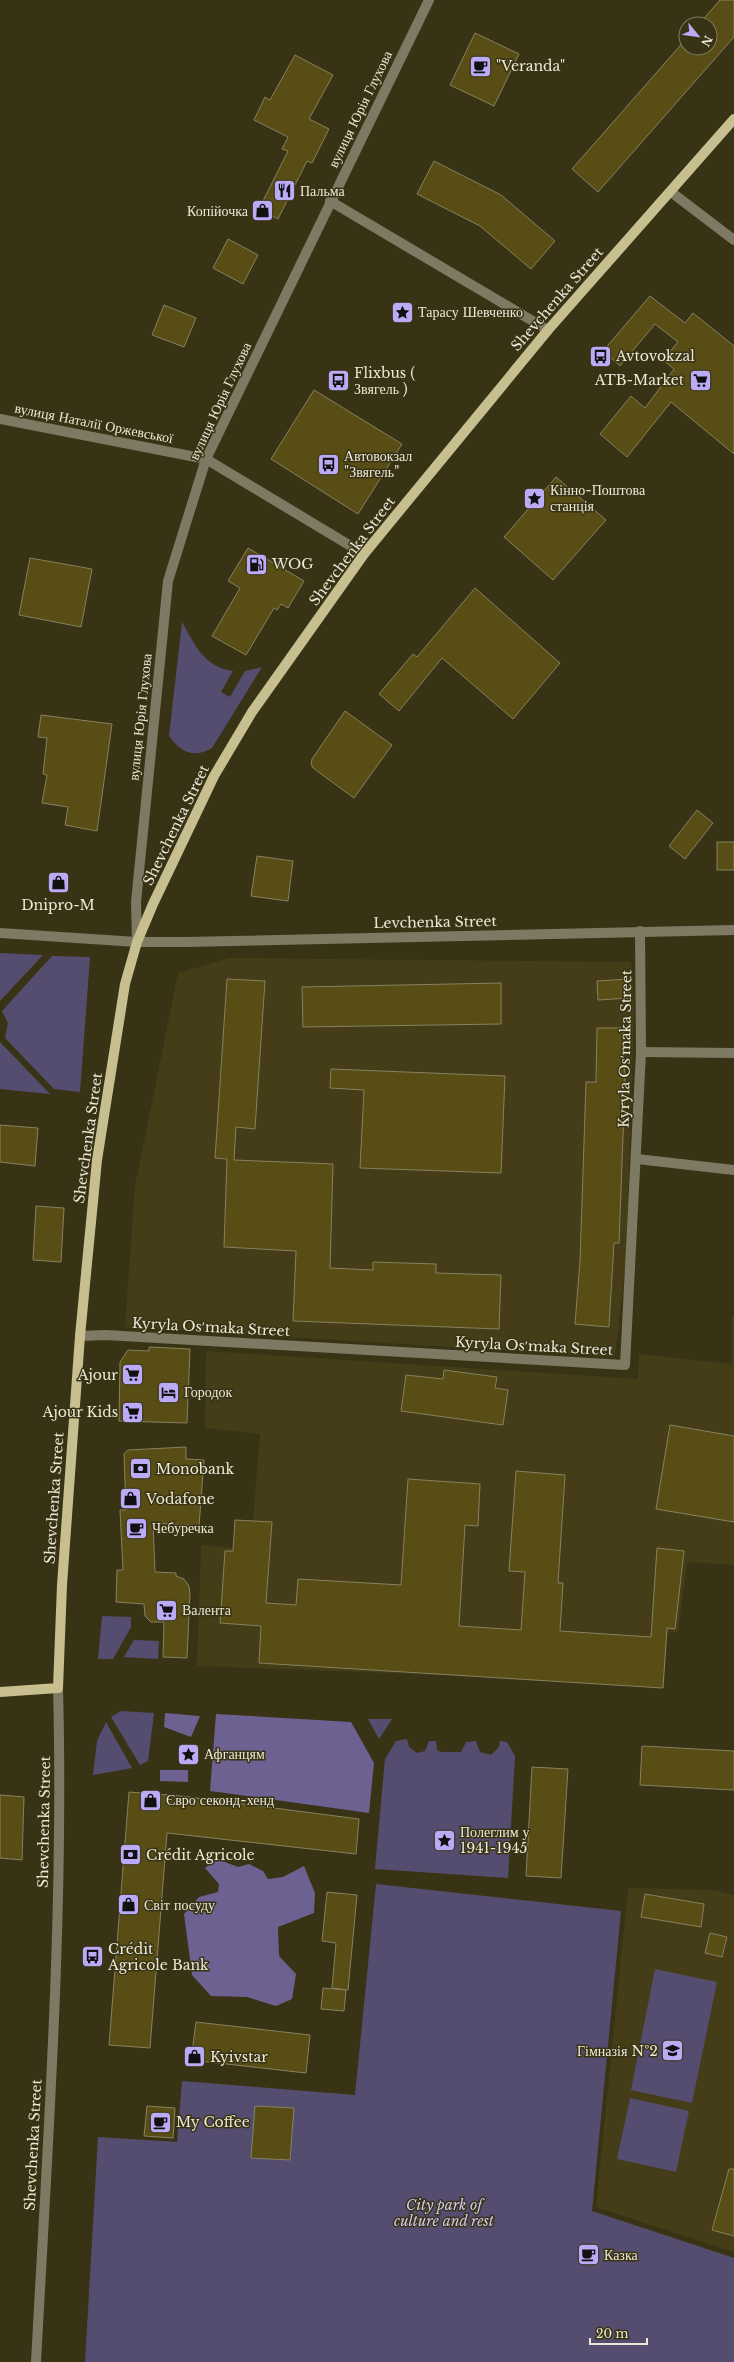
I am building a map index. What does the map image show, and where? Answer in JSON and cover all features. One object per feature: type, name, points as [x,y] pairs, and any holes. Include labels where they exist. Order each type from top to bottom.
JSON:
[{"type":"main road","name":"Shevchenka Street","points":[[58,1688],[62,1585],[80,1336],[97,1160],[125,984],[137,942],[214,776],[252,712],[364,554],[548,330],[734,119]]},
{"type":"main road","points":[[0,1692],[58,1688]]},
{"type":"street","name":"вулиця Юрія Глухова","points":[[137,942],[136,902],[168,581],[206,459],[330,201],[429,0]]},
{"type":"street","points":[[671,192],[734,240]]},
{"type":"street","points":[[330,201],[548,330]]},
{"type":"street","name":"вулиця Наталії Оржевської","points":[[0,419],[206,459]]},
{"type":"street","points":[[206,459],[364,554]]},
{"type":"street","name":"Levchenka Street","points":[[0,933],[137,942],[734,930]]},
{"type":"street","name":"Kyryla Osʹmaka Street","points":[[80,1336],[106,1335],[624,1365],[637,1159],[641,1052],[640,931]]},
{"type":"street","points":[[641,1052],[734,1053]]},
{"type":"street","points":[[637,1159],[734,1170]]},
{"type":"street","name":"Shevchenka Street","points":[[36,2362],[52,2064],[61,1778],[58,1688]]},
{"type":"shaded area","points":[[229,958],[631,962],[634,1013],[626,1262],[615,1357],[125,1327],[135,1186],[178,973]]},
{"type":"shaded area","points":[[732,1316],[734,1316],[734,1565],[687,1562],[678,1632],[668,1633],[664,1683],[197,1666],[201,1545],[232,1548],[236,1520],[253,1520],[260,1434],[205,1428],[206,1351],[638,1379],[639,1354],[732,1364]]},
{"type":"shaded area","points":[[165,1713],[200,1716],[191,1737],[164,1727]]},
{"type":"shaded area","points":[[216,1714],[351,1722],[374,1763],[369,1813],[210,1791]]},
{"type":"shaded area","points":[[160,1770],[188,1770],[188,1782],[160,1781]]},
{"type":"shaded area","points":[[217,1859],[238,1867],[249,1864],[263,1871],[268,1879],[283,1877],[304,1866],[315,1893],[314,1913],[278,1927],[279,1956],[296,1974],[292,1999],[276,2006],[247,1997],[211,1996],[192,1975],[184,1914],[199,1897],[218,1892],[219,1884],[205,1868]]},
{"type":"shaded area","name":"Гімназія №2","points":[[628,1888],[713,1890],[734,1895],[734,2252],[596,2207]]},
{"type":"green space","points":[[182,622],[196,647],[208,660],[223,669],[233,671],[221,692],[230,697],[245,671],[262,667],[212,748],[199,753],[183,750],[169,736]]},
{"type":"green space","points":[[0,953],[43,955],[0,1001]]},
{"type":"green space","points":[[52,956],[90,957],[80,1092],[54,1089],[5,1038],[8,1023],[2,1011]]},
{"type":"green space","points":[[0,1042],[50,1094],[0,1089]]},
{"type":"green space","points":[[102,1616],[131,1617],[131,1627],[113,1659],[98,1659]]},
{"type":"green space","points":[[134,1640],[159,1641],[158,1659],[124,1657]]},
{"type":"green space","points":[[121,1711],[154,1713],[148,1761],[140,1765],[111,1717]]},
{"type":"green space","points":[[368,1719],[392,1719],[379,1739]]},
{"type":"green space","points":[[106,1722],[132,1768],[93,1775],[97,1741]]},
{"type":"green space","points":[[407,1739],[409,1747],[417,1753],[425,1751],[429,1741],[436,1741],[437,1750],[441,1752],[461,1752],[466,1742],[476,1741],[480,1752],[491,1755],[499,1747],[500,1741],[507,1742],[515,1756],[508,1878],[375,1869],[385,1759],[396,1741]]},
{"type":"green space","name":"City park of culture and rest","points":[[376,1884],[621,1911],[592,2211],[734,2258],[734,2362],[85,2362],[98,2137],[177,2142],[182,2081],[355,2095]]},
{"type":"green space","points":[[655,1969],[717,1982],[692,2103],[631,2090]]},
{"type":"green space","points":[[630,2098],[689,2111],[676,2172],[617,2159]]},
{"type":"building","points":[[720,0],[734,0],[734,37],[718,55],[718,16],[706,16]]},
{"type":"building","points":[[475,33],[519,54],[494,106],[450,85]]},
{"type":"building","points":[[678,48],[678,56],[717,56],[598,192],[572,169]]},
{"type":"building","points":[[295,55],[333,75],[309,119],[329,129],[312,163],[307,161],[278,219],[259,209],[288,151],[282,149],[288,137],[254,120],[265,97],[270,100]]},
{"type":"building","points":[[434,161],[501,195],[555,241],[531,269],[480,226],[417,194]]},
{"type":"building","points":[[228,239],[258,255],[243,284],[213,268]]},
{"type":"building","points":[[650,296],[685,323],[693,313],[734,346],[734,454],[671,402],[627,457],[600,434],[631,396],[645,408],[674,369],[663,360],[678,342],[655,324],[620,366],[603,351]]},
{"type":"building","points":[[164,305],[196,318],[184,347],[152,335]]},
{"type":"building","name":"Автовокзал \"Звягель\"","points":[[314,390],[402,444],[358,514],[271,459]]},
{"type":"building","points":[[556,477],[606,520],[553,580],[504,537]]},
{"type":"building","points":[[248,548],[304,581],[288,608],[281,604],[277,610],[274,608],[246,655],[212,636],[240,588],[228,581]]},
{"type":"building","points":[[30,558],[92,569],[81,627],[19,615]]},
{"type":"building","points":[[475,588],[560,663],[513,719],[442,658],[399,711],[379,694],[413,654],[417,657]]},
{"type":"building","points":[[345,711],[392,745],[354,798],[313,768],[311,764],[312,759]]},
{"type":"building","points":[[41,715],[112,724],[97,831],[65,825],[68,807],[42,803],[47,775],[43,774],[47,738],[38,737]]},
{"type":"building","points":[[697,810],[713,823],[685,859],[669,846]]},
{"type":"building","points":[[717,842],[734,842],[734,870],[717,870]]},
{"type":"building","points":[[257,856],[293,861],[288,901],[251,896]]},
{"type":"building","points":[[227,979],[265,981],[255,1129],[236,1127],[234,1160],[333,1164],[330,1268],[373,1270],[373,1262],[436,1264],[436,1273],[501,1275],[499,1329],[293,1321],[296,1251],[224,1247],[227,1159],[215,1158]]},
{"type":"building","points":[[629,979],[630,998],[598,1000],[597,981]]},
{"type":"building","points":[[501,983],[501,1024],[303,1027],[302,987]]},
{"type":"building","points":[[597,1028],[623,1028],[625,1083],[619,1243],[614,1243],[609,1327],[575,1324],[580,1261],[586,1082],[596,1082]]},
{"type":"building","points":[[331,1069],[505,1076],[501,1173],[360,1168],[364,1090],[330,1088]]},
{"type":"building","points":[[0,1125],[38,1128],[35,1166],[0,1162]]},
{"type":"building","points":[[36,1206],[64,1208],[61,1262],[33,1260]]},
{"type":"building","name":"Городок","points":[[149,1347],[190,1349],[187,1423],[119,1421],[120,1362],[128,1350],[149,1351]]},
{"type":"building","points":[[444,1370],[497,1377],[495,1388],[508,1390],[503,1425],[401,1411],[406,1375],[443,1379]]},
{"type":"building","points":[[670,1425],[734,1436],[734,1522],[656,1509]]},
{"type":"building","points":[[186,1447],[186,1459],[204,1460],[199,1526],[153,1523],[155,1572],[176,1573],[176,1576],[184,1579],[189,1586],[190,1594],[187,1658],[163,1657],[164,1622],[151,1622],[145,1616],[144,1604],[116,1602],[117,1570],[123,1570],[120,1510],[126,1510],[124,1454],[128,1450]]},
{"type":"building","points":[[516,1471],[565,1475],[558,1583],[563,1583],[560,1631],[651,1637],[657,1548],[684,1551],[675,1629],[667,1628],[663,1688],[259,1663],[261,1626],[220,1623],[225,1551],[233,1551],[235,1520],[272,1522],[266,1603],[296,1605],[298,1579],[401,1585],[408,1479],[480,1484],[478,1526],[465,1525],[459,1626],[521,1630],[525,1572],[509,1571]]},
{"type":"building","points":[[642,1746],[734,1751],[734,1790],[640,1785]]},
{"type":"building","points":[[532,1767],[568,1769],[561,1878],[526,1876]]},
{"type":"building","points":[[129,1792],[181,1796],[359,1819],[356,1854],[167,1833],[150,2048],[109,2045]]},
{"type":"building","points":[[0,1795],[24,1797],[22,1860],[0,1858]]},
{"type":"building","points":[[327,1892],[357,1895],[348,1990],[332,1988],[336,1943],[322,1941]]},
{"type":"building","points":[[645,1894],[704,1904],[701,1927],[641,1917]]},
{"type":"building","points":[[710,1933],[727,1937],[722,1957],[705,1953]]},
{"type":"building","points":[[323,1988],[346,1990],[344,2011],[321,2009]]},
{"type":"building","points":[[196,2022],[310,2035],[306,2073],[191,2060]]},
{"type":"building","name":"My Coffee","points":[[147,2106],[175,2108],[173,2138],[144,2136]]},
{"type":"building","points":[[255,2106],[294,2108],[290,2160],[251,2158]]},
{"type":"building","points":[[729,2169],[734,2169],[734,2236],[712,2230]]},
{"type":"place","name":"\"Veranda\"","points":[[481,66]]},
{"type":"place","name":"Пальма","points":[[284,191]]},
{"type":"place","name":"Копійочка","points":[[263,211]]},
{"type":"place","name":"Тарасу Шевченко","points":[[403,312]]},
{"type":"place","name":"Avtovokzal","points":[[601,356]]},
{"type":"place","name":"ATB-Market","points":[[700,380]]},
{"type":"place","name":"Flixbus ( Звягель )","points":[[338,381]]},
{"type":"place","name":"Автовокзал \"Звягель\"","points":[[329,464]]},
{"type":"place","name":"Кінно-Поштова станція","points":[[534,498]]},
{"type":"place","name":"WOG","points":[[257,564]]},
{"type":"place","name":"Dnipro-M","points":[[58,883]]},
{"type":"place","name":"Ajour","points":[[133,1375]]},
{"type":"place","name":"Городок","points":[[168,1392]]},
{"type":"place","name":"Ajour Kids","points":[[133,1412]]},
{"type":"place","name":"Monobank","points":[[141,1469]]},
{"type":"place","name":"Vodafone","points":[[130,1499]]},
{"type":"place","name":"Чебуречка","points":[[137,1528]]},
{"type":"place","name":"Валента","points":[[167,1610]]},
{"type":"place","name":"Афганцям","points":[[188,1754]]},
{"type":"place","name":"Євро секонд-хенд","points":[[151,1800]]},
{"type":"place","name":"Полеглим у 1941-1945","points":[[444,1840]]},
{"type":"place","name":"Crédit Agricole","points":[[131,1855]]},
{"type":"place","name":"Світ посуду","points":[[129,1905]]},
{"type":"place","name":"Crédit Agricole Bank","points":[[92,1957]]},
{"type":"place","name":"Гімназія №2","points":[[673,2051]]},
{"type":"place","name":"Kyivstar","points":[[195,2057]]},
{"type":"place","name":"My Coffee","points":[[160,2122]]},
{"type":"place","name":"Казка","points":[[589,2255]]}]
